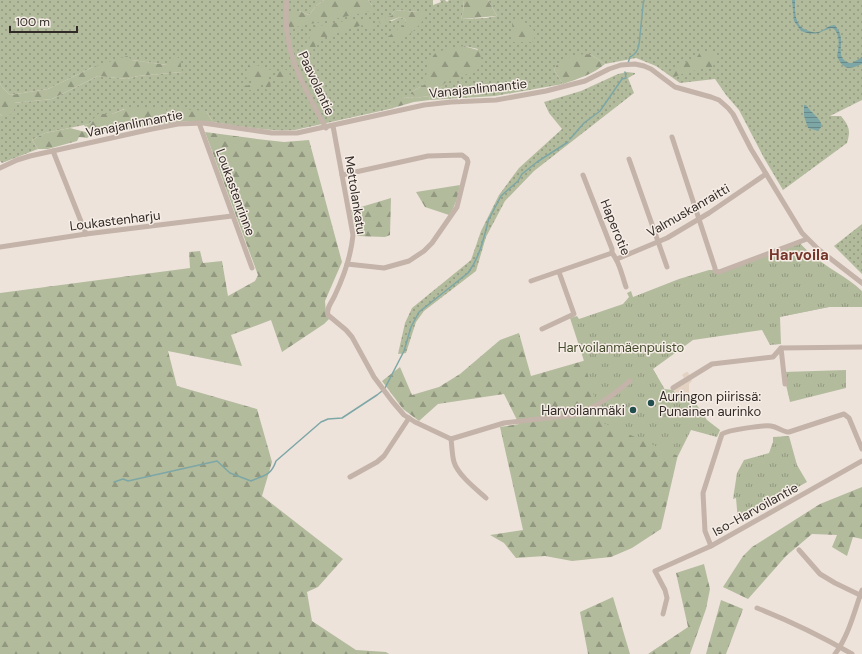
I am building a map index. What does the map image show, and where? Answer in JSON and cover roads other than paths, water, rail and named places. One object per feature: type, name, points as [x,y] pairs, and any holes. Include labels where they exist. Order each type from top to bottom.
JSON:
[{"type":"street","name":"Paavolantie","points":[[287,0],[285,26],[294,63],[303,84],[326,128]]},
{"type":"street","name":"Vanajanlinnantie","points":[[0,168],[17,160],[53,151],[178,124],[199,123],[279,133],[297,133],[326,128],[424,105],[496,100],[546,91],[585,81],[609,69],[621,65],[635,64],[644,66],[676,87],[711,97],[723,104],[733,114],[796,225],[807,239],[862,283]]},
{"type":"street","name":"Loukastenrinne","points":[[199,123],[252,268]]},
{"type":"street","name":"Mettolankatu","points":[[333,126],[353,235],[352,246],[342,280],[327,312],[329,318],[346,330],[352,337],[379,384],[396,406],[409,418]]},
{"type":"street","points":[[672,137],[715,271],[719,272],[807,239]]},
{"type":"street","points":[[53,151],[86,234]]},
{"type":"street","points":[[342,175],[428,156],[462,155],[468,162],[457,207],[432,243],[424,251],[409,261],[384,268],[347,264]]},
{"type":"street","points":[[629,159],[667,267]]},
{"type":"street","name":"Valmuskanraitti","points":[[617,259],[658,242],[699,219],[766,174]]},
{"type":"street","name":"Haperotie","points":[[583,175],[612,249],[612,253],[617,259],[626,287]]},
{"type":"street","name":"Loukastenharju","points":[[0,247],[86,234],[232,216]]},
{"type":"street","points":[[531,281],[612,253]]},
{"type":"street","points":[[542,328],[574,314],[559,272]]},
{"type":"street","points":[[673,388],[712,364],[773,357],[781,348],[862,347]]},
{"type":"street","points":[[781,348],[785,384]]},
{"type":"street","points":[[350,477],[377,462],[384,456],[409,418],[452,439],[504,423],[575,415],[595,406],[630,381]]},
{"type":"street","points":[[711,546],[705,531],[703,493],[722,434],[732,431],[770,426],[789,432],[844,414],[849,418],[862,449]]},
{"type":"street","points":[[452,439],[454,462],[457,468],[470,484],[486,498]]},
{"type":"street","name":"Iso-Harvoilantie","points":[[662,614],[667,598],[665,590],[655,571],[711,546],[862,461]]},
{"type":"street","points":[[799,550],[820,574],[835,583],[861,594],[850,626],[835,654]]},
{"type":"street","points":[[757,608],[788,620],[852,654]]},
{"type":"water","points":[[792,0],[795,0],[796,18],[800,26],[811,32],[816,32],[835,25],[841,38],[842,57],[849,63],[852,63],[862,57],[862,64],[847,68],[839,61],[837,56],[839,45],[838,37],[835,30],[832,28],[814,34],[801,31],[794,21]]},
{"type":"water","points":[[804,105],[806,105],[821,123],[822,126],[818,131],[808,128],[804,116]]},
{"type":"waterway","points":[[643,5],[644,0]]},
{"type":"waterway","points":[[640,35],[643,6]]},
{"type":"waterway","points":[[628,63],[630,57],[637,51],[640,36]]},
{"type":"waterway","points":[[570,139],[584,123],[600,111],[622,79],[626,78],[625,72]]},
{"type":"waterway","points":[[490,217],[501,196],[518,181],[522,174],[537,162],[568,142]]},
{"type":"waterway","points":[[385,388],[404,351],[411,327],[419,312],[468,273],[472,267],[481,247],[489,218]]},
{"type":"waterway","points":[[114,482],[123,479],[128,481],[217,461],[230,473],[251,481],[272,470],[276,461],[321,422],[328,419],[342,418],[382,391]]},
{"type":"place","name":"Auringon piirissä: Punainen aurinko","points":[[651,403]]},
{"type":"place","name":"Harvoilanmäki","points":[[633,410]]},
{"type":"district","name":"Harvoila","points":[[799,255]]},
{"type":"park label","name":"Harvoilanmäenpuisto","points":[[621,347]]}]
